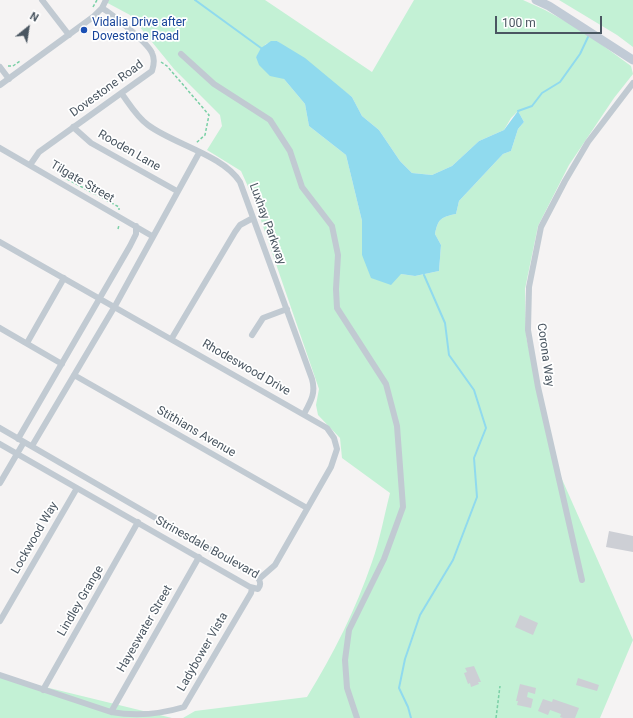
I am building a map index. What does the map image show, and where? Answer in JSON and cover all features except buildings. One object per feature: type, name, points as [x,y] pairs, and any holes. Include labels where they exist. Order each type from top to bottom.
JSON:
[{"type":"main road","points":[[536,0],[550,6],[633,60]]},
{"type":"street","points":[[42,0],[69,35]]},
{"type":"street","points":[[0,85],[69,35],[102,8],[106,0]]},
{"type":"street","name":"Dovestone Road","points":[[30,165],[39,152],[122,94],[152,71],[155,62],[152,51],[114,15],[102,8]]},
{"type":"street","points":[[181,54],[214,84],[270,120],[290,151],[302,187],[332,226],[338,255],[336,289],[337,308],[386,384],[390,398],[397,426],[400,450],[403,507],[384,559],[349,630],[345,660],[347,688],[357,718]]},
{"type":"street","points":[[1,69],[9,79]]},
{"type":"street","name":"Corona Way","points":[[582,580],[538,387],[528,330],[529,287],[541,227],[565,181],[588,142],[633,83]]},
{"type":"street","name":"Luxhay Parkway","points":[[122,94],[136,115],[148,126],[230,169],[236,175],[287,310],[314,388],[313,397],[304,414]]},
{"type":"street","name":"Rooden Lane","points":[[73,127],[91,143],[177,191]]},
{"type":"street","name":"Tilgate Street","points":[[0,148],[152,236]]},
{"type":"street","points":[[32,446],[115,306],[199,152]]},
{"type":"street","points":[[172,338],[235,232],[240,225],[253,218]]},
{"type":"street","points":[[0,483],[17,454],[21,440],[62,364],[130,246],[136,234],[136,226]]},
{"type":"street","name":"Rhodeswood Drive","points":[[0,242],[172,338],[327,428],[334,438],[337,449],[331,467],[276,565],[259,579]]},
{"type":"street","points":[[27,343],[64,278]]},
{"type":"street","points":[[252,335],[263,318],[287,310]]},
{"type":"street","points":[[0,328],[62,364]]},
{"type":"street","name":"Stithians Avenue","points":[[74,375],[307,508]]},
{"type":"street","name":"Strinesdale Boulevard","points":[[0,428],[217,553],[259,579],[260,586],[258,589],[252,588],[0,444]]},
{"type":"street","name":"Lockwood Way","points":[[0,621],[78,488]]},
{"type":"street","name":"Lindley Grange","points":[[42,690],[138,522]]},
{"type":"street","name":"Hayeswater Street","points":[[111,712],[198,557]]},
{"type":"street","name":"Ladybower Vista","points":[[0,675],[111,712],[136,714],[162,712],[184,707],[251,593],[252,588]]},
{"type":"path","points":[[89,11],[97,0]]},
{"type":"path","points":[[1,69],[8,66],[13,66],[25,58]]},
{"type":"path","points":[[158,68],[159,61],[167,66],[209,115],[206,121],[207,130],[203,138],[196,143],[192,143]]},
{"type":"path","points":[[63,179],[68,178],[119,207],[120,212]]},
{"type":"path","points":[[496,718],[500,686]]},
{"type":"green space","points":[[102,0],[265,0],[372,72],[414,0],[523,0],[545,10],[583,31],[631,66],[633,74],[614,98],[569,165],[538,226],[525,289],[526,336],[555,469],[561,477],[633,640],[600,718],[183,718],[195,711],[307,697],[335,648],[366,580],[380,537],[390,493],[342,458],[340,438],[318,415],[316,405],[319,389],[254,200],[241,171],[207,150],[222,126],[220,115],[174,69],[130,15]],"holes":[[[277,41],[352,97],[362,116],[379,130],[400,161],[412,173],[432,175],[452,166],[479,141],[504,130],[511,118],[518,111],[524,122],[518,129],[511,151],[503,154],[459,201],[456,214],[447,216],[437,225],[435,234],[441,245],[439,271],[415,276],[401,274],[362,255],[362,221],[346,155],[309,126],[305,104],[284,79],[256,57],[266,44]]]},
{"type":"green space","points":[[559,0],[633,0],[633,47],[617,35]]},
{"type":"green space","points":[[0,676],[172,718],[0,718]]},
{"type":"water","points":[[271,41],[277,41],[305,58],[352,97],[362,116],[379,130],[400,161],[412,173],[432,175],[452,166],[479,141],[504,130],[518,111],[524,122],[518,129],[511,151],[503,154],[459,201],[456,214],[447,216],[437,225],[435,234],[441,245],[439,271],[415,276],[401,274],[391,285],[371,278],[362,255],[362,221],[346,155],[309,126],[305,104],[284,79],[270,76],[259,65],[256,57],[261,48]]},
{"type":"waterway","points":[[195,0],[261,48]]},
{"type":"waterway","points":[[518,111],[532,106],[542,93],[560,82],[580,54],[588,37]]},
{"type":"waterway","points":[[411,718],[408,707],[399,688],[405,659],[420,615],[453,560],[477,497],[474,458],[486,428],[474,390],[449,355],[445,323],[424,275]]},
{"type":"place","name":"Vidalia Drive after Dovestone Road","points":[[84,30]]}]
